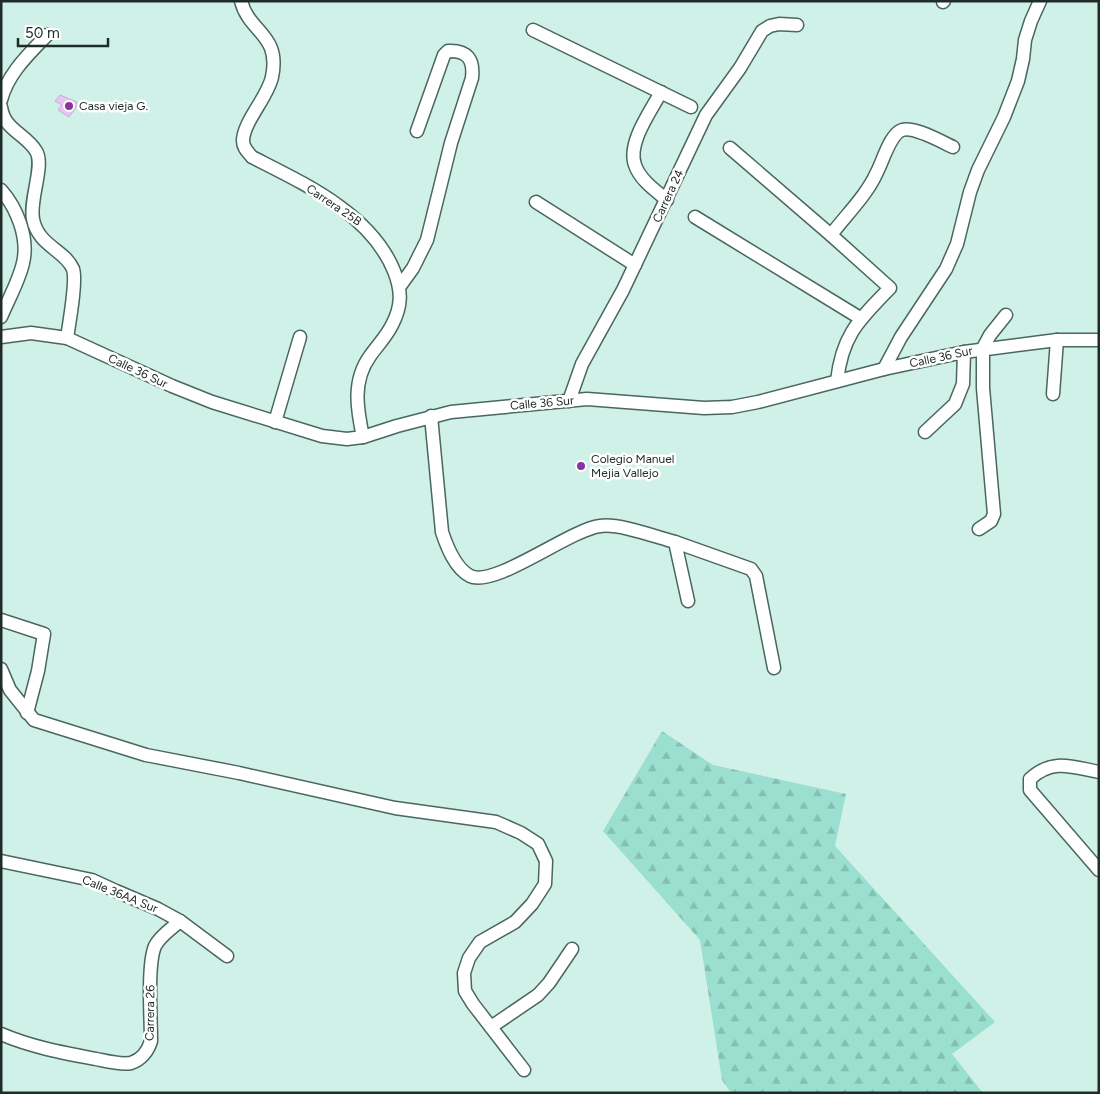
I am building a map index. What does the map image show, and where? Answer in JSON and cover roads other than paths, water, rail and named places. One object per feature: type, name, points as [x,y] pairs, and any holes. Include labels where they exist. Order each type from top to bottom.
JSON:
[{"type":"street","name":"Carrera 25B","points":[[241,1],[254,24],[265,35],[271,48],[274,62],[272,79],[245,131],[243,141],[245,150],[252,157],[342,208],[366,228],[379,242],[391,263],[400,286],[400,303],[392,324],[368,357],[361,371],[357,386],[357,405],[362,436]]},
{"type":"street","points":[[884,369],[901,336],[946,269],[957,244],[970,192],[978,170],[1004,117],[1018,81],[1031,21],[1040,1]]},
{"type":"street","name":"Carrera 24","points":[[569,401],[582,364],[635,265],[706,115],[740,68],[762,31],[770,26],[779,24],[797,25]]},
{"type":"street","points":[[533,30],[691,107]]},
{"type":"street","points":[[1,100],[14,72],[47,35]]},
{"type":"street","points":[[400,286],[413,268],[427,240],[451,143],[472,78],[473,68],[471,60],[464,54],[448,51],[444,55],[417,131]]},
{"type":"street","points":[[661,92],[636,139],[634,152],[635,165],[647,183],[667,200]]},
{"type":"street","points":[[1,108],[4,119],[32,145],[39,157],[32,207],[33,220],[37,230],[48,245],[72,269],[74,283],[67,338]]},
{"type":"street","points":[[831,235],[867,190],[876,175],[894,134],[901,130],[913,130],[954,147]]},
{"type":"street","points":[[730,148],[890,288],[860,318],[846,340],[839,364],[837,381]]},
{"type":"street","points":[[1,190],[16,211],[25,249],[23,263],[1,318]]},
{"type":"street","points":[[536,202],[635,265]]},
{"type":"street","points":[[695,217],[860,318]]},
{"type":"street","points":[[979,529],[991,520],[994,514],[983,388],[983,348],[990,335],[1006,315]]},
{"type":"street","name":"Calle 36 Sur","points":[[1,337],[30,333],[67,338],[172,386],[212,402],[276,422],[336,438],[347,439],[451,412],[587,399],[704,408],[732,407],[884,369],[983,348],[1057,340],[1099,340]]},
{"type":"street","points":[[276,422],[300,337]]},
{"type":"street","points":[[1053,394],[1057,340]]},
{"type":"street","points":[[925,432],[956,404],[963,384],[964,352]]},
{"type":"street","points":[[431,416],[442,532],[454,559],[465,572],[472,577],[493,576],[580,532],[602,525],[626,528],[675,542],[751,569],[756,576],[774,668]]},
{"type":"street","points":[[675,542],[688,601]]},
{"type":"street","points":[[1,620],[44,634],[38,671],[27,713]]},
{"type":"street","points":[[1,669],[10,690],[34,720],[146,755],[239,773],[394,808],[496,822],[521,833],[538,844],[546,861],[545,884],[532,904],[515,922],[480,942],[469,958],[464,973],[465,991],[524,1070]]},
{"type":"street","points":[[1099,772],[1055,765],[1040,770],[1030,779],[1030,790],[1099,870]]},
{"type":"street","name":"Calle 36AA Sur","points":[[1,861],[92,880],[158,909],[180,921],[227,956]]},
{"type":"street","name":"Carrera 26","points":[[1,1034],[45,1049],[113,1062],[129,1063],[136,1061],[148,1050],[151,1041],[151,971],[155,947],[161,938],[180,921]]},
{"type":"street","points":[[491,1027],[538,995],[549,983],[572,949]]},
{"type":"place","name":"Casa vieja G.","points":[[69,106]]},
{"type":"place","name":"Colegio Manuel Mejia Vallejo","points":[[581,466]]}]
